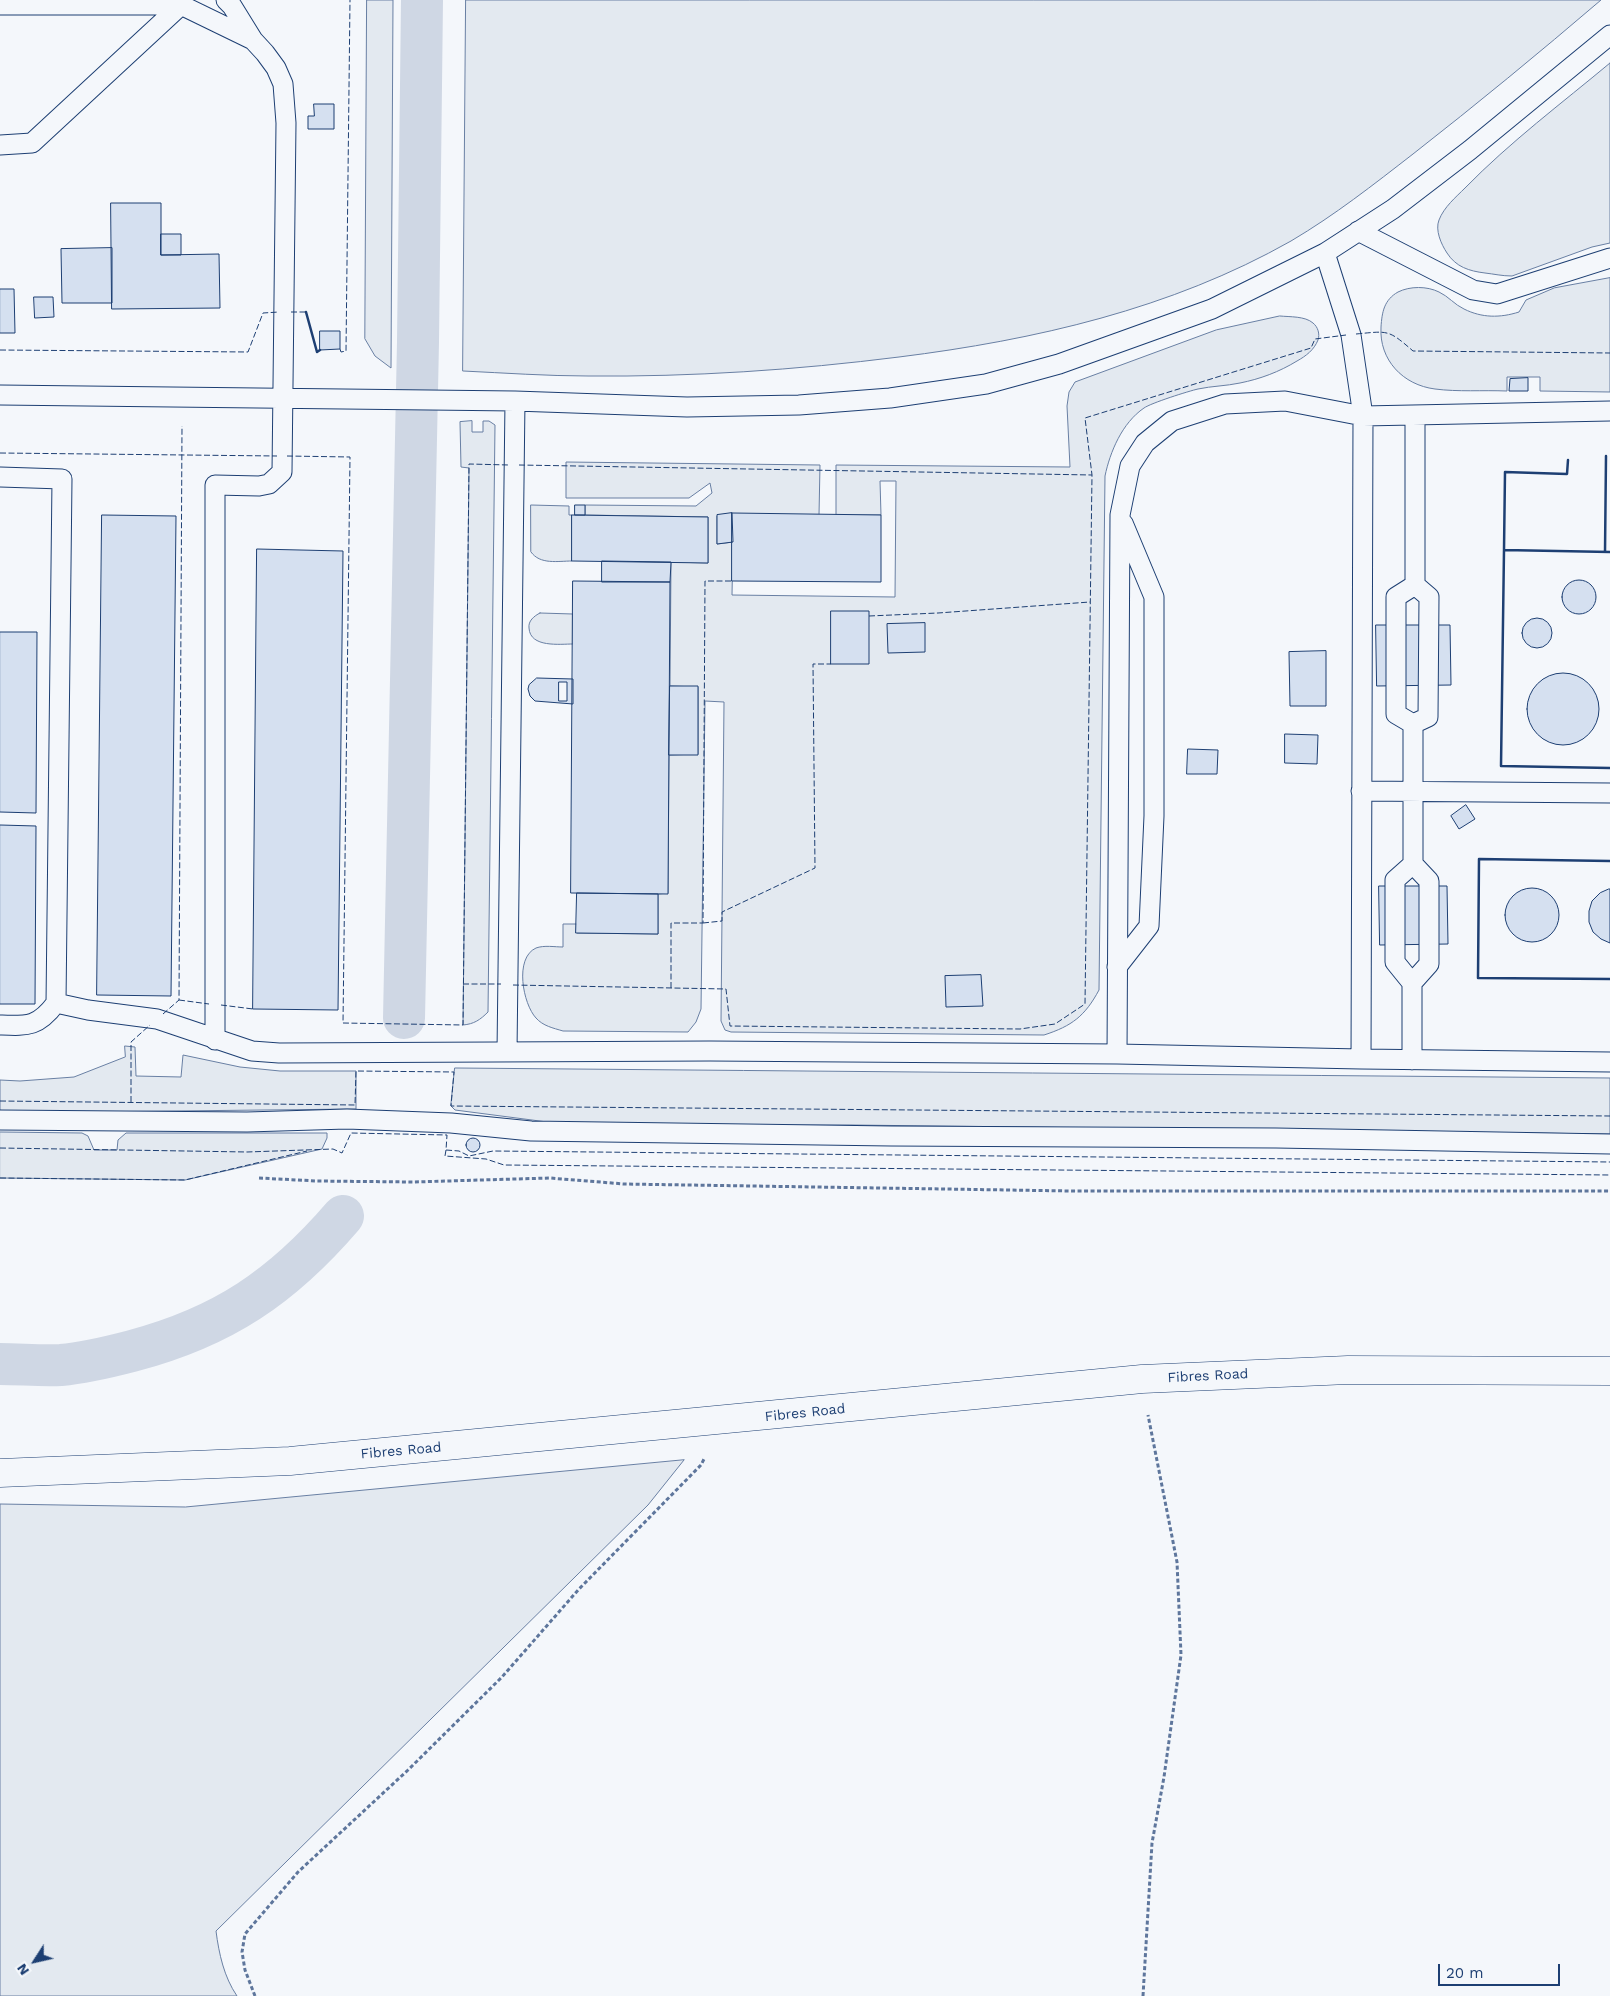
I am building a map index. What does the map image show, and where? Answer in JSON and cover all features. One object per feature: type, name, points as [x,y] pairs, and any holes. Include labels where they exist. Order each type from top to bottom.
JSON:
[{"type":"street","name":"Fibres Road","points":[[0,1472],[290,1461],[1142,1379],[1348,1370],[1610,1371]]},
{"type":"lane","points":[[215,1040],[214,485],[259,486],[269,484],[282,472],[284,398],[285,96],[283,84],[276,68],[253,40],[232,6],[226,0]]},
{"type":"lane","points":[[0,5],[178,3],[253,40]]},
{"type":"lane","points":[[0,145],[32,143],[178,3]]},
{"type":"lane","points":[[0,395],[515,401],[687,407],[799,405],[890,398],[986,384],[1059,364],[1212,309],[1325,253],[1393,209],[1470,150],[1610,35]]},
{"type":"lane","points":[[1358,232],[1473,290],[1497,294],[1610,258]]},
{"type":"lane","points":[[1325,253],[1351,335],[1363,416],[1361,1059]]},
{"type":"lane","points":[[507,1052],[515,401]]},
{"type":"lane","points":[[1117,1054],[1120,515],[1130,466],[1145,443],[1172,420],[1225,404],[1285,401],[1363,416],[1610,411]]},
{"type":"lane","points":[[1414,724],[1428,717],[1429,597],[1415,585],[1415,414]]},
{"type":"lane","points":[[0,477],[62,479],[56,1003],[45,1018],[25,1026],[0,1025]]},
{"type":"lane","points":[[1117,967],[1149,926],[1154,816],[1154,597],[1120,515]]},
{"type":"lane","points":[[1414,724],[1396,714],[1396,597],[1415,585]]},
{"type":"lane","points":[[1412,983],[1429,964],[1429,881],[1413,864],[1414,724]]},
{"type":"lane","points":[[1362,791],[1610,793]]},
{"type":"lane","points":[[1412,1060],[1412,983],[1395,962],[1395,880],[1413,864]]},
{"type":"lane","points":[[56,1003],[88,1010],[157,1019],[252,1051],[279,1053],[458,1051],[1117,1054],[1610,1062]]},
{"type":"lane","points":[[0,1120],[247,1122],[347,1119],[451,1123],[531,1131],[891,1136],[1276,1138],[1610,1144]]},
{"type":"path","points":[[259,1178],[413,1182],[550,1178],[624,1184],[1072,1192],[1610,1191]]},
{"type":"path","points":[[1142,1379],[1177,1562],[1181,1655],[1164,1778],[1152,1843],[1143,1996]]},
{"type":"path","points":[[255,1996],[245,1970],[242,1952],[245,1934],[298,1872],[408,1770],[502,1677],[579,1589],[701,1465],[724,1420]]},
{"type":"shaded area","points":[[367,0],[393,0],[391,368],[375,356],[365,339]]},
{"type":"shaded area","points":[[466,0],[1601,0],[1461,116],[1383,177],[1307,231],[1245,265],[1150,303],[1051,331],[950,350],[860,362],[705,374],[557,376],[463,371]]},
{"type":"shaded area","points":[[1610,63],[1610,243],[1592,247],[1512,276],[1474,271],[1463,268],[1454,262],[1445,249],[1438,232],[1439,220],[1447,207],[1482,171],[1536,123]]},
{"type":"shaded area","points":[[1610,278],[1610,392],[1540,391],[1540,377],[1507,377],[1507,391],[1462,391],[1423,387],[1403,376],[1395,369],[1384,350],[1381,339],[1383,311],[1393,295],[1403,290],[1424,288],[1434,290],[1471,312],[1498,316],[1519,312],[1526,300],[1554,288]]},
{"type":"shaded area","points":[[1280,316],[1302,318],[1315,325],[1319,338],[1314,347],[1304,357],[1276,372],[1262,377],[1235,384],[1193,390],[1144,408],[1136,414],[1123,430],[1107,467],[1105,476],[1099,990],[1088,1007],[1077,1019],[1062,1028],[1044,1035],[731,1032],[725,1030],[721,1021],[724,702],[705,701],[701,1009],[696,1022],[688,1032],[563,1031],[545,1025],[536,1018],[527,1003],[524,992],[523,971],[525,961],[529,953],[536,948],[546,946],[563,947],[563,924],[577,924],[577,933],[658,934],[658,894],[668,893],[669,755],[698,754],[698,687],[670,686],[671,562],[708,563],[708,517],[585,515],[585,505],[696,506],[712,493],[710,483],[689,498],[566,498],[566,462],[820,465],[819,515],[717,516],[717,544],[733,542],[732,595],[895,597],[896,481],[880,481],[881,515],[836,515],[836,465],[1070,467],[1067,406],[1069,392],[1075,382],[1216,330]]},
{"type":"shaded area","points":[[472,421],[472,432],[483,432],[483,421],[489,421],[495,425],[488,1012],[477,1021],[463,1025],[469,468],[461,467],[460,422]]},
{"type":"shaded area","points":[[531,505],[569,506],[569,515],[572,515],[572,561],[544,561],[531,552]]},
{"type":"shaded area","points":[[540,613],[573,614],[573,644],[546,644],[534,639],[529,623]]},
{"type":"shaded area","points":[[125,1046],[135,1047],[136,1076],[181,1077],[183,1055],[240,1067],[280,1071],[356,1071],[356,1109],[0,1111],[0,1080],[20,1081],[74,1077],[125,1057]]},
{"type":"shaded area","points":[[455,1068],[1610,1078],[1610,1134],[852,1125],[578,1126],[455,1110],[451,1106]]},
{"type":"shaded area","points":[[0,1132],[82,1133],[88,1136],[94,1150],[117,1150],[118,1140],[126,1133],[327,1133],[327,1138],[322,1149],[185,1180],[0,1178]]},
{"type":"shaded area","points":[[684,1460],[648,1505],[216,1931],[223,1965],[232,1989],[237,1996],[0,1996],[0,1504],[185,1507]]},
{"type":"building","points":[[314,104],[334,104],[334,129],[308,129],[308,116],[314,116]]},
{"type":"building","points":[[111,203],[161,203],[161,255],[219,254],[220,308],[112,309]]},
{"type":"building","points":[[161,234],[181,234],[181,255],[161,255]]},
{"type":"building","points":[[112,248],[112,303],[62,303],[61,249]]},
{"type":"building","points":[[0,289],[14,289],[15,333],[0,333]]},
{"type":"building","points":[[34,297],[53,297],[54,317],[35,318]]},
{"type":"building","points":[[320,331],[340,331],[340,349],[320,350]]},
{"type":"building","points":[[1528,378],[1528,391],[1509,391],[1510,379]]},
{"type":"building","points":[[575,505],[585,505],[585,515],[575,515]]},
{"type":"building","points":[[732,513],[881,515],[881,582],[732,581]]},
{"type":"building","points":[[732,513],[733,542],[717,544],[717,515]]},
{"type":"building","points":[[102,515],[176,516],[171,996],[97,995]]},
{"type":"building","points":[[572,515],[708,517],[708,563],[572,561]]},
{"type":"building","points":[[257,549],[343,551],[338,1010],[253,1009]]},
{"type":"building","points":[[602,561],[671,562],[670,582],[602,582]]},
{"type":"building","points":[[1579,580],[1586,581],[1591,585],[1595,590],[1595,604],[1591,609],[1586,613],[1579,614],[1572,613],[1567,609],[1563,604],[1562,597],[1563,590],[1567,585],[1572,581]]},
{"type":"building","points":[[573,581],[670,582],[668,894],[571,893]]},
{"type":"building","points":[[831,611],[869,611],[869,664],[831,664]]},
{"type":"building","points":[[1537,618],[1547,623],[1552,633],[1547,643],[1537,648],[1527,643],[1522,633],[1527,623]]},
{"type":"building","points":[[925,623],[925,652],[888,653],[887,624]]},
{"type":"building","points":[[1376,625],[1450,625],[1451,685],[1377,686]]},
{"type":"building","points":[[0,632],[37,632],[36,813],[0,812]]},
{"type":"building","points":[[1326,651],[1326,706],[1290,706],[1289,652]]},
{"type":"building","points":[[1570,673],[1589,683],[1597,695],[1599,709],[1597,723],[1589,735],[1577,743],[1556,745],[1537,735],[1529,723],[1527,702],[1537,683],[1549,675]]},
{"type":"building","points":[[537,678],[573,679],[573,704],[535,701],[530,696],[528,689],[529,685]]},
{"type":"building","points":[[559,682],[567,682],[567,701],[559,701]]},
{"type":"building","points":[[670,686],[698,686],[698,755],[669,755]]},
{"type":"building","points":[[1285,734],[1318,735],[1317,764],[1285,763]]},
{"type":"building","points":[[1188,749],[1218,750],[1217,774],[1187,774]]},
{"type":"building","points":[[1466,805],[1475,819],[1459,829],[1451,816]]},
{"type":"building","points":[[0,825],[36,826],[35,1004],[0,1004]]},
{"type":"building","points":[[1379,886],[1447,886],[1448,944],[1380,945]]},
{"type":"building","points":[[1527,888],[1537,888],[1547,892],[1555,900],[1559,915],[1555,930],[1547,938],[1537,942],[1527,942],[1517,938],[1509,930],[1505,920],[1505,910],[1509,900],[1517,892]]},
{"type":"building","points":[[1610,889],[1610,943],[1601,939],[1593,932],[1589,922],[1589,911],[1592,901],[1600,893]]},
{"type":"building","points":[[577,893],[658,894],[658,934],[576,933]]},
{"type":"building","points":[[981,975],[983,1006],[946,1007],[945,976]]},
{"type":"building","points":[[473,1138],[478,1140],[480,1145],[478,1150],[473,1152],[468,1150],[466,1145],[468,1140]]},
{"type":"waterway","points":[[404,1018],[418,342],[422,0]]},
{"type":"waterway","points":[[0,1364],[53,1365],[106,1358],[195,1330],[249,1301],[273,1284],[297,1264],[343,1216]]},
{"type":"fence","points":[[340,349],[341,352],[346,351],[350,0]]},
{"type":"fence","points":[[0,350],[248,352],[263,313],[279,312]]},
{"type":"fence","points":[[291,312],[306,312]]},
{"type":"fence","points":[[1356,334],[1387,333],[1413,351],[1610,353]]},
{"type":"fence","points":[[513,985],[726,989],[730,1026],[1020,1029],[1055,1024],[1085,1004],[1092,475],[1085,418],[1311,348],[1315,339],[1346,335]]},
{"type":"fence","points":[[163,1014],[179,1000],[182,426]]},
{"type":"fence","points":[[0,453],[277,456]]},
{"type":"fence","points":[[287,456],[350,457],[343,1023],[463,1025],[469,464],[509,465]]},
{"type":"fence","points":[[519,465],[1092,475]]},
{"type":"fence","points":[[671,988],[671,923],[703,923],[705,581],[732,581]]},
{"type":"fence","points":[[869,616],[1090,602]]},
{"type":"fence","points":[[703,923],[722,921],[722,912],[815,868],[813,664],[831,664]]},
{"type":"fence","points":[[463,984],[501,984]]},
{"type":"fence","points":[[179,1000],[209,1004]]},
{"type":"fence","points":[[221,1005],[253,1009]]},
{"type":"fence","points":[[131,1102],[131,1042],[150,1025]]},
{"type":"fence","points":[[0,1101],[355,1105],[356,1071],[454,1072],[451,1106],[1610,1116]]},
{"type":"fence","points":[[0,1148],[247,1152],[333,1149],[342,1153],[351,1133],[447,1135],[446,1150],[459,1151],[469,1156],[493,1151],[1610,1162]]},
{"type":"fence","points":[[446,1150],[445,1156],[486,1159],[504,1165],[1610,1175]]},
{"type":"fence","points":[[0,1178],[185,1180],[307,1151]]},
{"type":"wall","points":[[306,312],[317,352],[320,350]]},
{"type":"wall","points":[[1605,552],[1606,456]]},
{"type":"wall","points":[[1504,550],[1505,472],[1567,474],[1568,460]]},
{"type":"wall","points":[[1610,552],[1504,550],[1501,766],[1610,768]]},
{"type":"wall","points":[[1610,861],[1479,859],[1478,978],[1610,979]]}]
